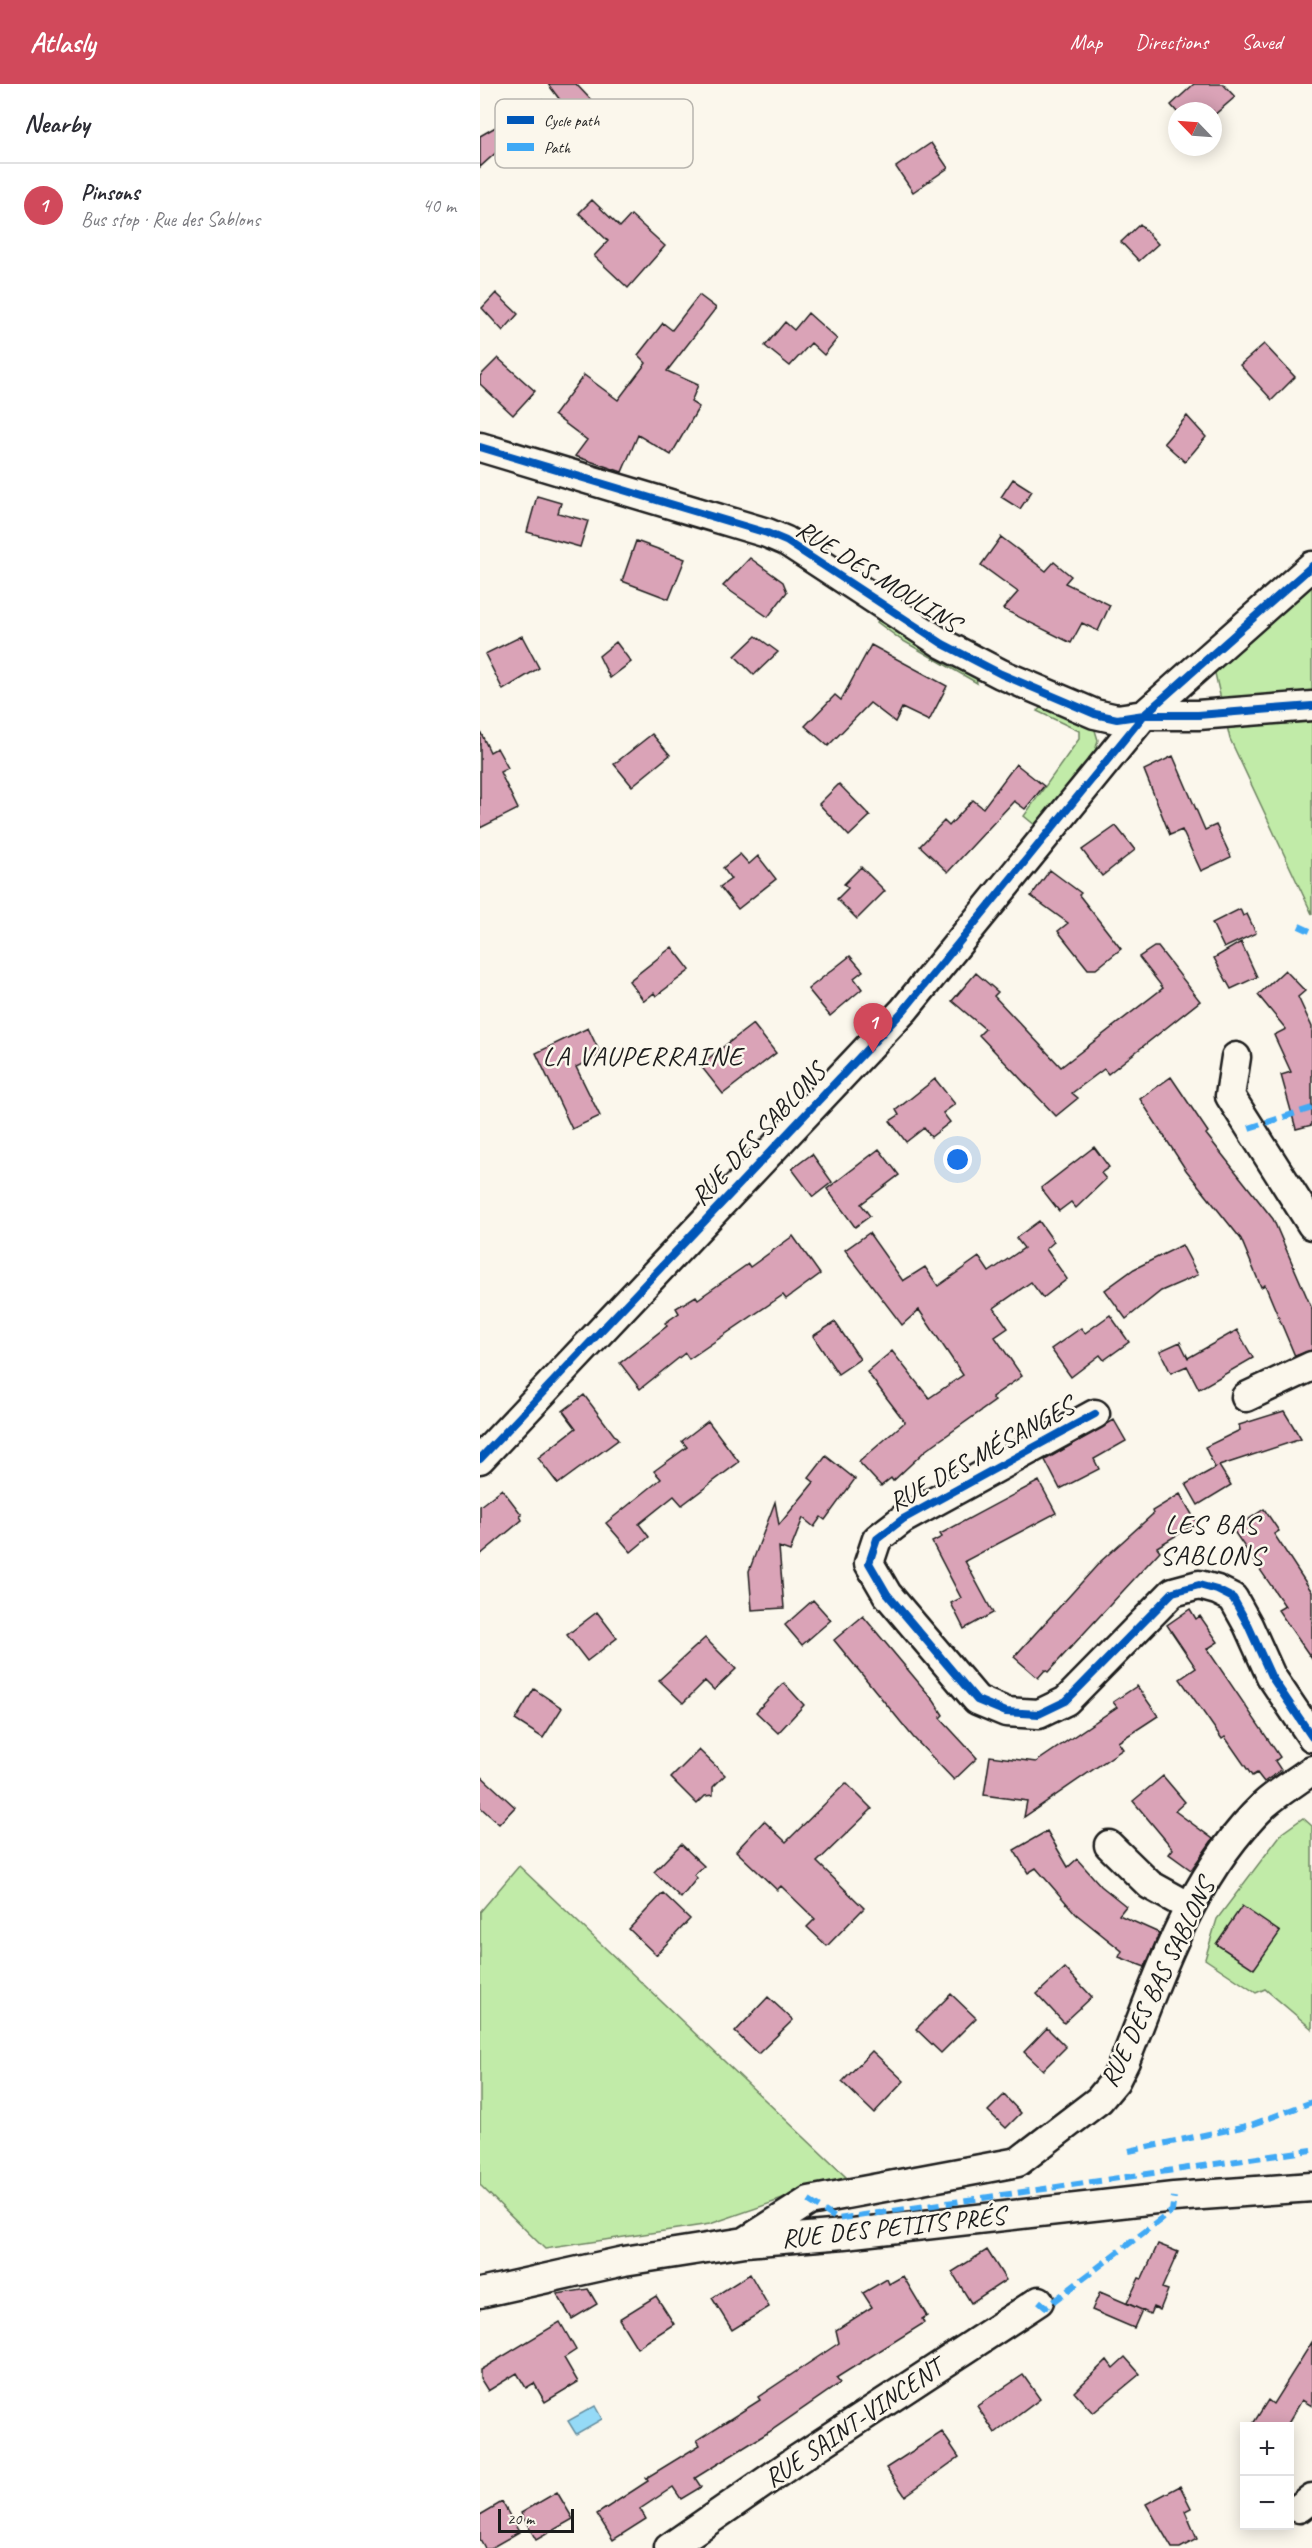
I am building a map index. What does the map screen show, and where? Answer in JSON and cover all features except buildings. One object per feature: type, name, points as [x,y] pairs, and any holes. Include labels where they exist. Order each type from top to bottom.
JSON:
[{"type":"street","name":"RUE DES MOULINS","points":[[480,447],[767,533],[803,552],[943,644],[1001,674],[1095,714],[1117,720],[1144,715]]},
{"type":"street","name":"RUE DES SABLONS","points":[[480,1459],[904,1010],[1144,715],[1312,566]]},
{"type":"street","points":[[1144,715],[1198,715],[1312,706]]},
{"type":"street","points":[[1236,1058],[1230,1096],[1312,1225]]},
{"type":"street","points":[[1246,1397],[1312,1366]]},
{"type":"street","name":"RUE DES MÉSANGES","points":[[1095,1414],[903,1519],[877,1539],[869,1563],[887,1594],[976,1700],[1006,1712],[1039,1714],[1066,1701],[1173,1592],[1198,1585],[1217,1590],[1233,1598],[1271,1676],[1312,1737]]},
{"type":"street","name":"RUE DES BAS SABLONS","points":[[745,2242],[810,2201],[1018,2162],[1099,2100],[1115,2081],[1188,1906],[1224,1851],[1264,1805],[1312,1770]]},
{"type":"street","points":[[1109,1845],[1150,1885],[1188,1906]]},
{"type":"street","name":"RUE DES PETITS PRÉS","points":[[480,2293],[624,2261],[745,2242],[844,2234],[1174,2197],[1311,2187]]},
{"type":"street","name":"RUE SAINT-VINCENT","points":[[669,2548],[795,2461],[1039,2301]]},
{"type":"green space","points":[[1312,586],[1312,914],[1230,739],[1214,669]]},
{"type":"green space","points":[[882,615],[975,671],[977,683],[900,639],[877,622]]},
{"type":"green space","points":[[1044,705],[1094,727],[1098,740],[1095,752],[1036,826],[1024,816],[1079,739],[1079,731],[1037,711]]},
{"type":"green space","points":[[1303,1818],[1312,1826],[1312,2029],[1265,1989],[1256,1993],[1205,1959],[1217,1919],[1282,1833]]},
{"type":"green space","points":[[519,1866],[846,2177],[710,2224],[545,2249],[480,2185],[480,1912]]},
{"type":"water","points":[[595,2406],[602,2419],[576,2434],[568,2421]]},
{"type":"marked path","points":[[1299,926],[1312,932]]},
{"type":"marked path","points":[[1249,1128],[1312,1108]]},
{"type":"marked path","points":[[1129,2151],[1251,2125],[1312,2102]]},
{"type":"marked path","points":[[809,2201],[837,2219],[1312,2150]]},
{"type":"marked path","points":[[1039,2301],[1046,2307],[1172,2211],[1174,2197]]},
{"type":"cycle path","points":[[480,447],[767,533],[786,541],[943,644],[1001,674],[1095,714],[1117,719],[1144,715],[1198,715],[1312,706]]},
{"type":"cycle path","points":[[480,1459],[904,1010],[1144,715],[1312,566]]},
{"type":"cycle path","points":[[1095,1414],[903,1519],[877,1539],[869,1563],[887,1594],[977,1700],[1006,1712],[1039,1714],[1066,1701],[1173,1592],[1199,1585],[1217,1590],[1233,1598],[1271,1676],[1312,1737]]},
{"type":"place","name":"Pinsons","points":[[873,1053]]},
{"type":"district","name":"LA VAUPERRAINE","points":[[643,1056]]},
{"type":"district","name":"LES BAS SABLONS","points":[[1212,1540]]}]
